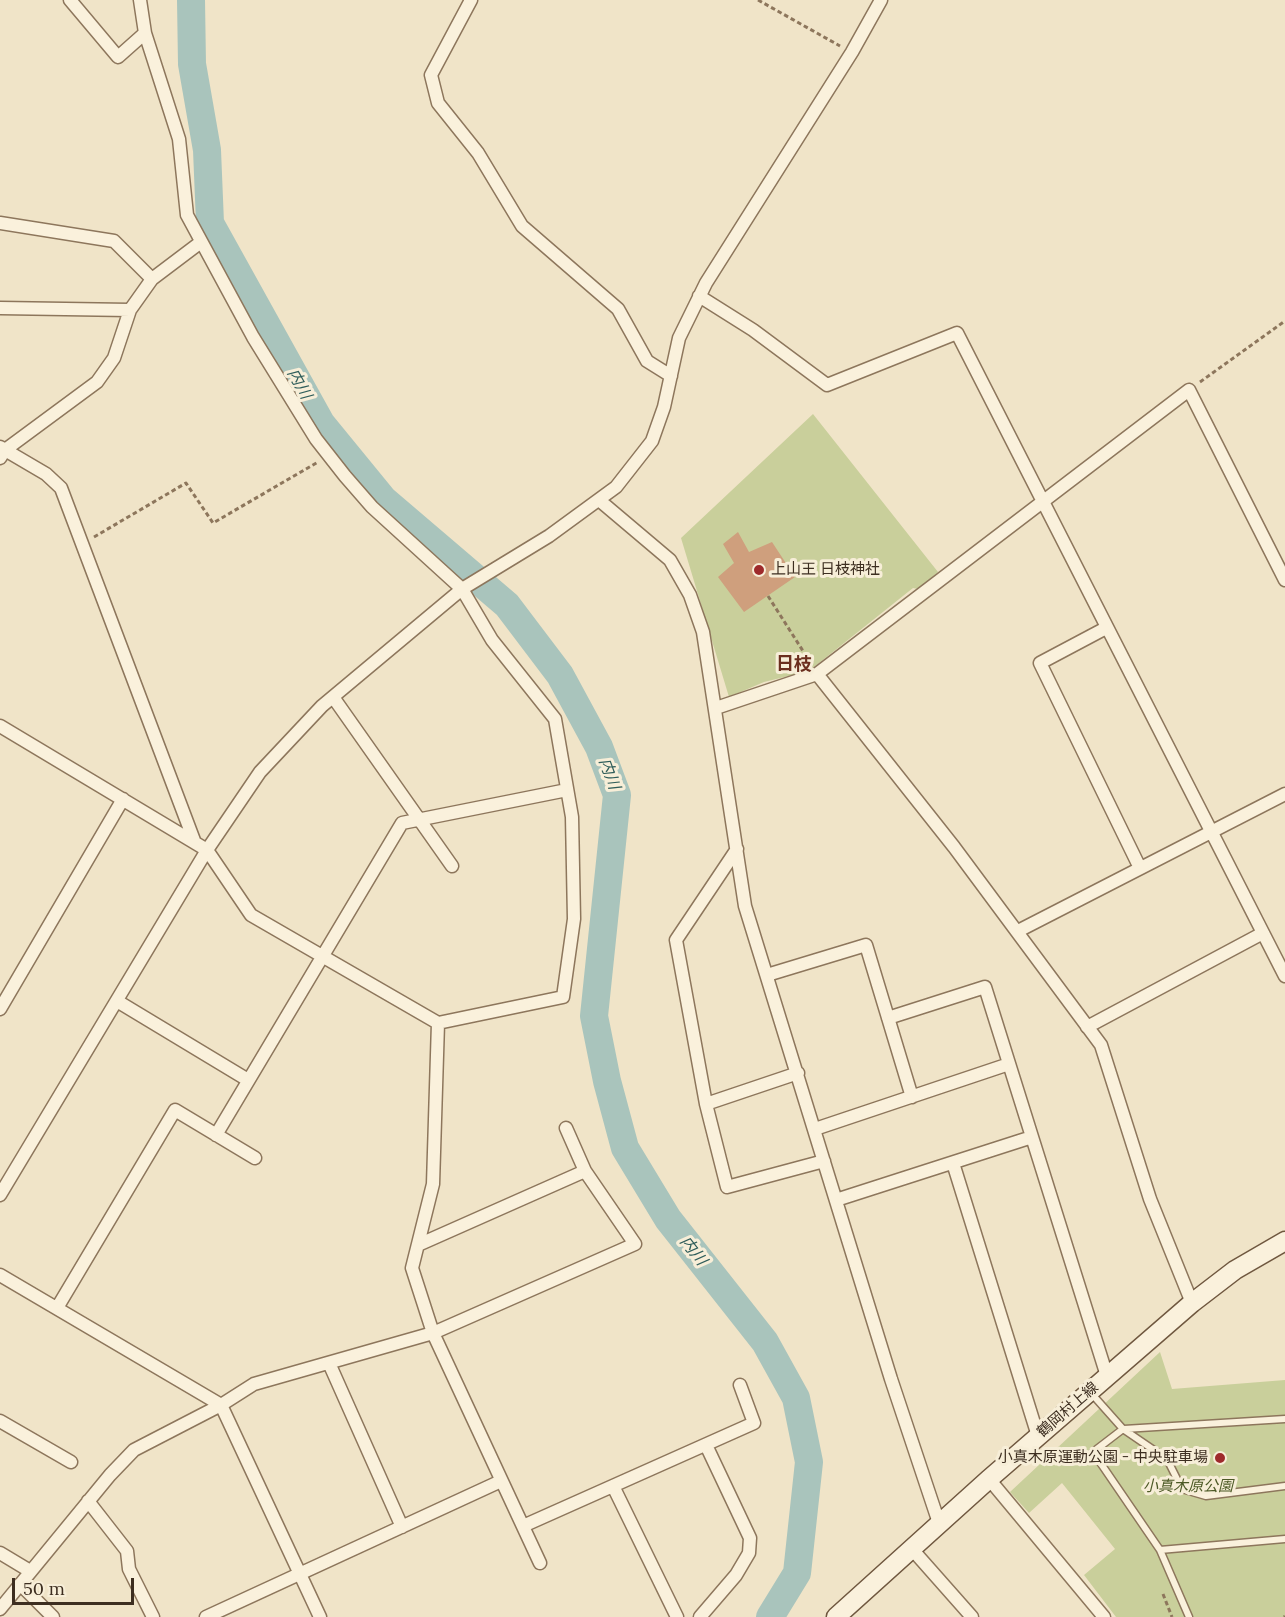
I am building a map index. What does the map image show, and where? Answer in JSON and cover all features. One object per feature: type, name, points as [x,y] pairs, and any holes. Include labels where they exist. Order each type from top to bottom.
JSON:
[{"type":"main road","name":"鶴岡村上線","points":[[836,1617],[989,1479],[1192,1304],[1235,1270],[1285,1241]]},
{"type":"street","points":[[70,0],[118,57],[145,33]]},
{"type":"street","points":[[0,726],[207,850],[251,915],[438,1023],[563,997],[574,919],[572,817],[555,719],[492,640],[462,590],[372,507],[329,456],[253,337],[187,215],[179,139],[145,33],[140,0]]},
{"type":"street","points":[[471,0],[431,75],[438,103],[478,153],[522,226],[618,309],[647,361],[671,376]]},
{"type":"street","points":[[0,1195],[207,850],[260,772],[333,697],[462,590],[515,557],[616,487],[652,441],[680,338],[699,296],[852,52],[881,0]]},
{"type":"street","points":[[0,223],[114,241],[152,279]]},
{"type":"street","points":[[195,843],[61,488],[46,474],[2,452],[97,382],[114,358],[130,310],[152,279],[201,242]]},
{"type":"street","points":[[699,296],[753,330],[827,385],[957,333],[1041,502],[1285,976]]},
{"type":"street","points":[[0,308],[130,310]]},
{"type":"street","points":[[716,708],[817,674],[1189,390],[1285,580]]},
{"type":"street","points":[[599,500],[670,560],[690,596],[703,632],[745,906],[891,1379],[939,1523]]},
{"type":"street","points":[[1106,628],[1040,663],[1140,868]]},
{"type":"street","points":[[817,674],[1018,931],[1101,1045],[1150,1199],[1192,1304]]},
{"type":"street","points":[[333,697],[452,866]]},
{"type":"street","points":[[216,1135],[402,823],[567,790]]},
{"type":"street","points":[[1018,931],[1285,794]]},
{"type":"street","points":[[0,1009],[123,800]]},
{"type":"street","points":[[737,849],[676,940],[706,1104],[728,1187],[824,1161]]},
{"type":"street","points":[[1087,1027],[1263,933]]},
{"type":"street","points":[[767,975],[866,945],[912,1097]]},
{"type":"street","points":[[888,1018],[985,987],[1107,1376]]},
{"type":"street","points":[[117,1001],[248,1080]]},
{"type":"street","points":[[438,1023],[433,1184],[412,1268],[433,1333],[540,1563]]},
{"type":"street","points":[[815,1129],[1009,1064]]},
{"type":"street","points":[[706,1104],[798,1073]]},
{"type":"street","points":[[57,1308],[175,1110],[255,1158]]},
{"type":"street","points":[[0,1608],[88,1501],[134,1450],[221,1406],[254,1384],[433,1333],[635,1244],[585,1171],[566,1128]]},
{"type":"street","points":[[836,1200],[1032,1137]]},
{"type":"street","points":[[953,1162],[1038,1436]]},
{"type":"street","points":[[418,1245],[585,1171]]},
{"type":"street","points":[[0,1275],[221,1406],[320,1617]]},
{"type":"street","points":[[329,1363],[402,1527]]},
{"type":"street","points":[[523,1527],[754,1424],[740,1385]]},
{"type":"street","points":[[0,1421],[71,1462]]},
{"type":"street","points":[[700,1617],[736,1575],[749,1553],[750,1538],[706,1445]]},
{"type":"street","points":[[989,1479],[1104,1617]]},
{"type":"street","points":[[206,1617],[501,1481]]},
{"type":"street","points":[[613,1486],[677,1617]]},
{"type":"street","points":[[88,1501],[127,1551],[129,1569],[153,1617]]},
{"type":"street","points":[[911,1548],[972,1617]]},
{"type":"street","points":[[0,1553],[30,1571]]},
{"type":"street","points":[[20,1584],[53,1617]]},
{"type":"lane","points":[[1090,1392],[1123,1429],[1167,1459],[1182,1489],[1206,1496],[1285,1486]]},
{"type":"lane","points":[[1189,1617],[1160,1550],[1093,1452],[1123,1429],[1285,1419]]},
{"type":"lane","points":[[1160,1550],[1285,1539]]},
{"type":"path","points":[[758,0],[852,52]]},
{"type":"path","points":[[1189,390],[1285,321]]},
{"type":"path","points":[[82,544],[186,483],[213,522],[329,456]]},
{"type":"path","points":[[768,596],[817,674]]},
{"type":"path","points":[[1163,1594],[1172,1617]]},
{"type":"green space","points":[[813,414],[938,572],[918,589],[913,588],[809,671],[764,682],[729,697],[681,538]]},
{"type":"green space","name":"小真木原公園","points":[[1160,1352],[1172,1389],[1285,1380],[1285,1617],[1116,1617],[1084,1575],[1115,1549],[1062,1483],[1029,1513],[1010,1492]]},
{"type":"building","name":"上山王 日枝神社","points":[[738,532],[749,552],[772,542],[795,577],[744,612],[718,577],[734,563],[723,544]]},
{"type":"waterway","name":"内川","points":[[191,0],[192,64],[207,150],[210,223],[321,423],[384,500],[507,605],[560,675],[599,747],[617,795],[594,1016],[607,1081],[625,1148],[668,1219],[765,1342],[796,1398],[809,1462],[797,1573],[770,1617]]},
{"type":"place","name":"上山王 日枝神社","points":[[759,570]]},
{"type":"place","name":"小真木原運動公園 - 中央駐車場","points":[[1220,1458]]},
{"type":"district","name":"日枝","points":[[794,665]]}]
